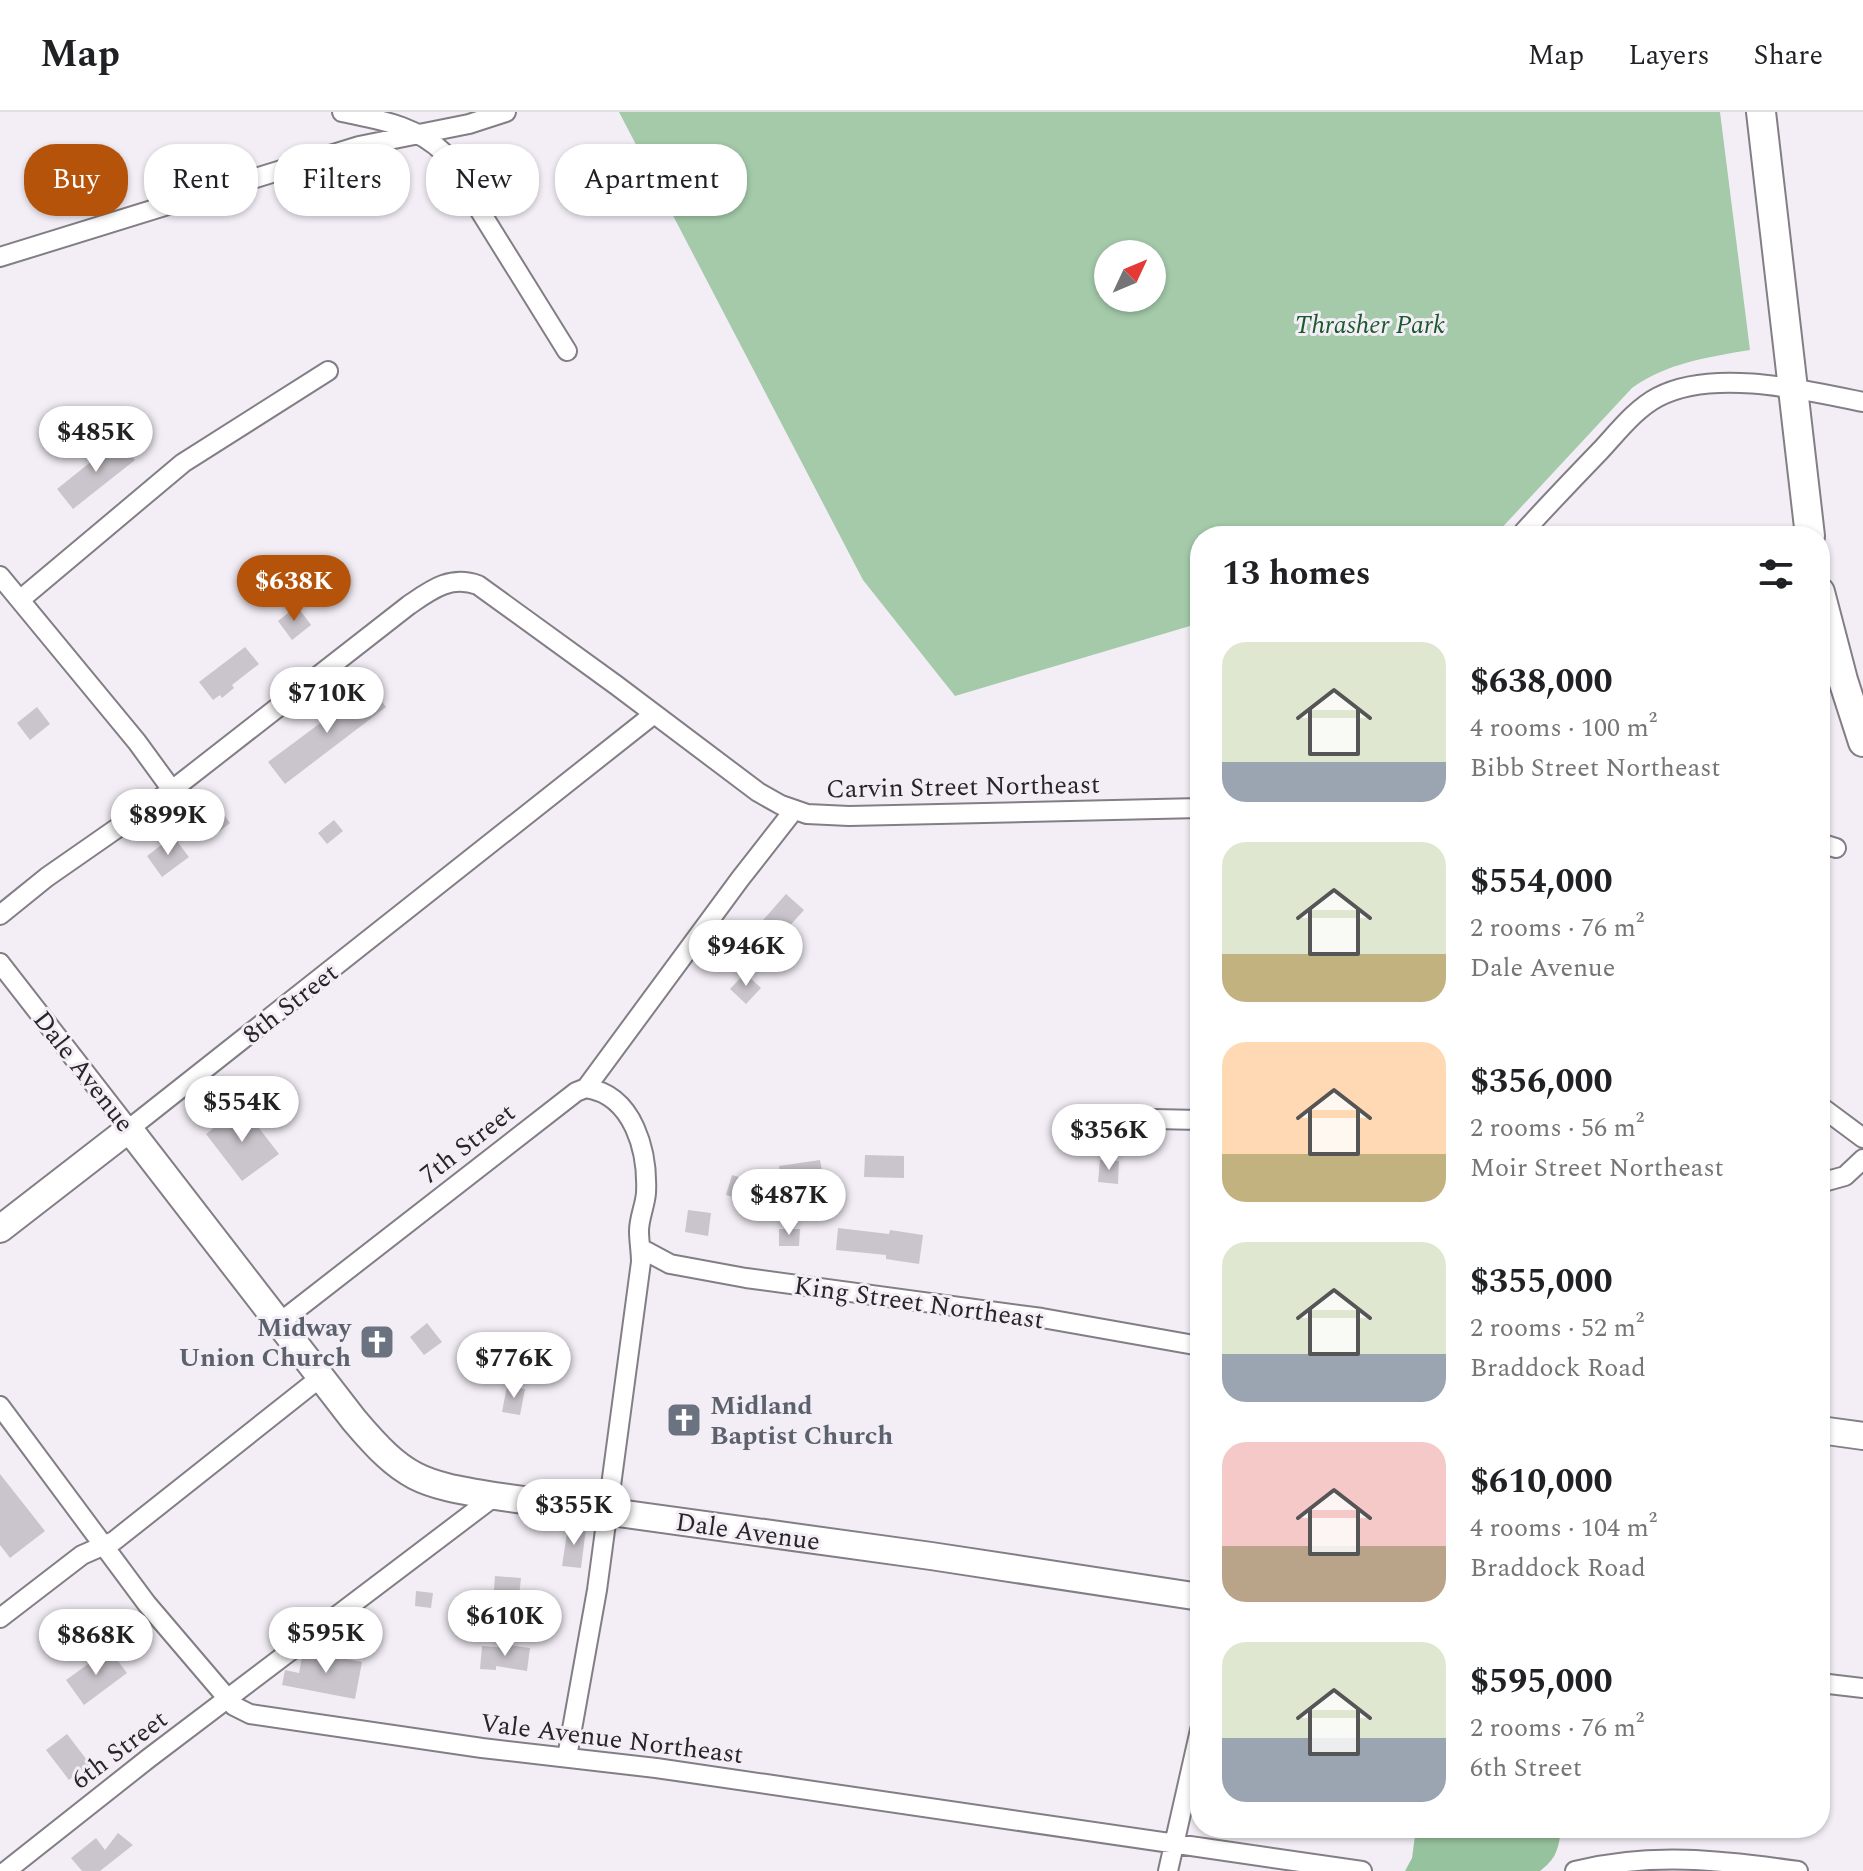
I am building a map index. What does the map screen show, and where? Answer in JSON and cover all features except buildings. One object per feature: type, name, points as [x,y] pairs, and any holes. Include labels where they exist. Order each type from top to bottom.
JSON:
[{"type":"main road","points":[[1761,112],[1809,526]]},
{"type":"main road","points":[[1830,630],[1863,742]]},
{"type":"street","points":[[342,112],[384,121],[421,135],[444,153],[567,351]]},
{"type":"street","points":[[0,257],[359,146],[469,124],[506,112]]},
{"type":"street","points":[[21,599],[183,463],[328,371]]},
{"type":"street","points":[[1529,526],[1628,421],[1656,398],[1687,387],[1755,384],[1791,387],[1863,402]]},
{"type":"street","points":[[0,576],[137,742],[172,790],[47,877],[0,915]]},
{"type":"street","name":"Carvin Street Northeast","points":[[172,790],[409,605],[439,585],[466,580],[478,585],[758,792],[794,810],[807,814],[849,816],[1190,808]]},
{"type":"street","name":"8th Street","points":[[0,1229],[654,714]]},
{"type":"street","name":"7th Street","points":[[279,1323],[527,1129],[576,1092],[586,1088],[794,810]]},
{"type":"street","name":"Dale Avenue","points":[[0,963],[321,1377],[382,1453],[399,1468],[441,1487],[495,1496],[931,1556],[1190,1596]]},
{"type":"street","points":[[567,1757],[597,1590],[642,1249],[639,1230],[646,1194],[641,1144],[624,1109],[611,1098],[586,1088]]},
{"type":"street","points":[[1830,1113],[1863,1138]]},
{"type":"street","points":[[1107,1118],[1190,1120]]},
{"type":"street","points":[[1830,1180],[1845,1176],[1863,1159]]},
{"type":"street","name":"King Street Northeast","points":[[642,1249],[670,1264],[746,1278],[1042,1318],[1190,1344]]},
{"type":"street","points":[[0,1618],[82,1555],[104,1546],[321,1377]]},
{"type":"street","name":"Vale Avenue Northeast","points":[[0,1406],[147,1604],[234,1706],[264,1717],[671,1770],[1362,1871]]},
{"type":"street","points":[[1830,1431],[1863,1436]]},
{"type":"street","name":"6th Street","points":[[6,1871],[69,1819],[495,1496]]},
{"type":"street","points":[[1830,1684],[1863,1688]]},
{"type":"street","points":[[1168,1871],[1190,1774]]},
{"type":"street","points":[[1575,1871],[1637,1859],[1678,1858],[1798,1871]]},
{"type":"green space","name":"Thrasher Park","points":[[619,112],[1720,112],[1750,350],[1674,367],[1632,388],[1504,526],[1190,526],[1190,626],[955,696],[863,580],[673,216],[747,216],[747,144],[636,144]]},
{"type":"green space","points":[[1415,1838],[1560,1838],[1555,1854],[1540,1871],[1405,1871],[1412,1858]]},
{"type":"place","name":"Midway Union Church","points":[[377,1342]]},
{"type":"place","name":"Midland Baptist Church","points":[[684,1420]]}]
